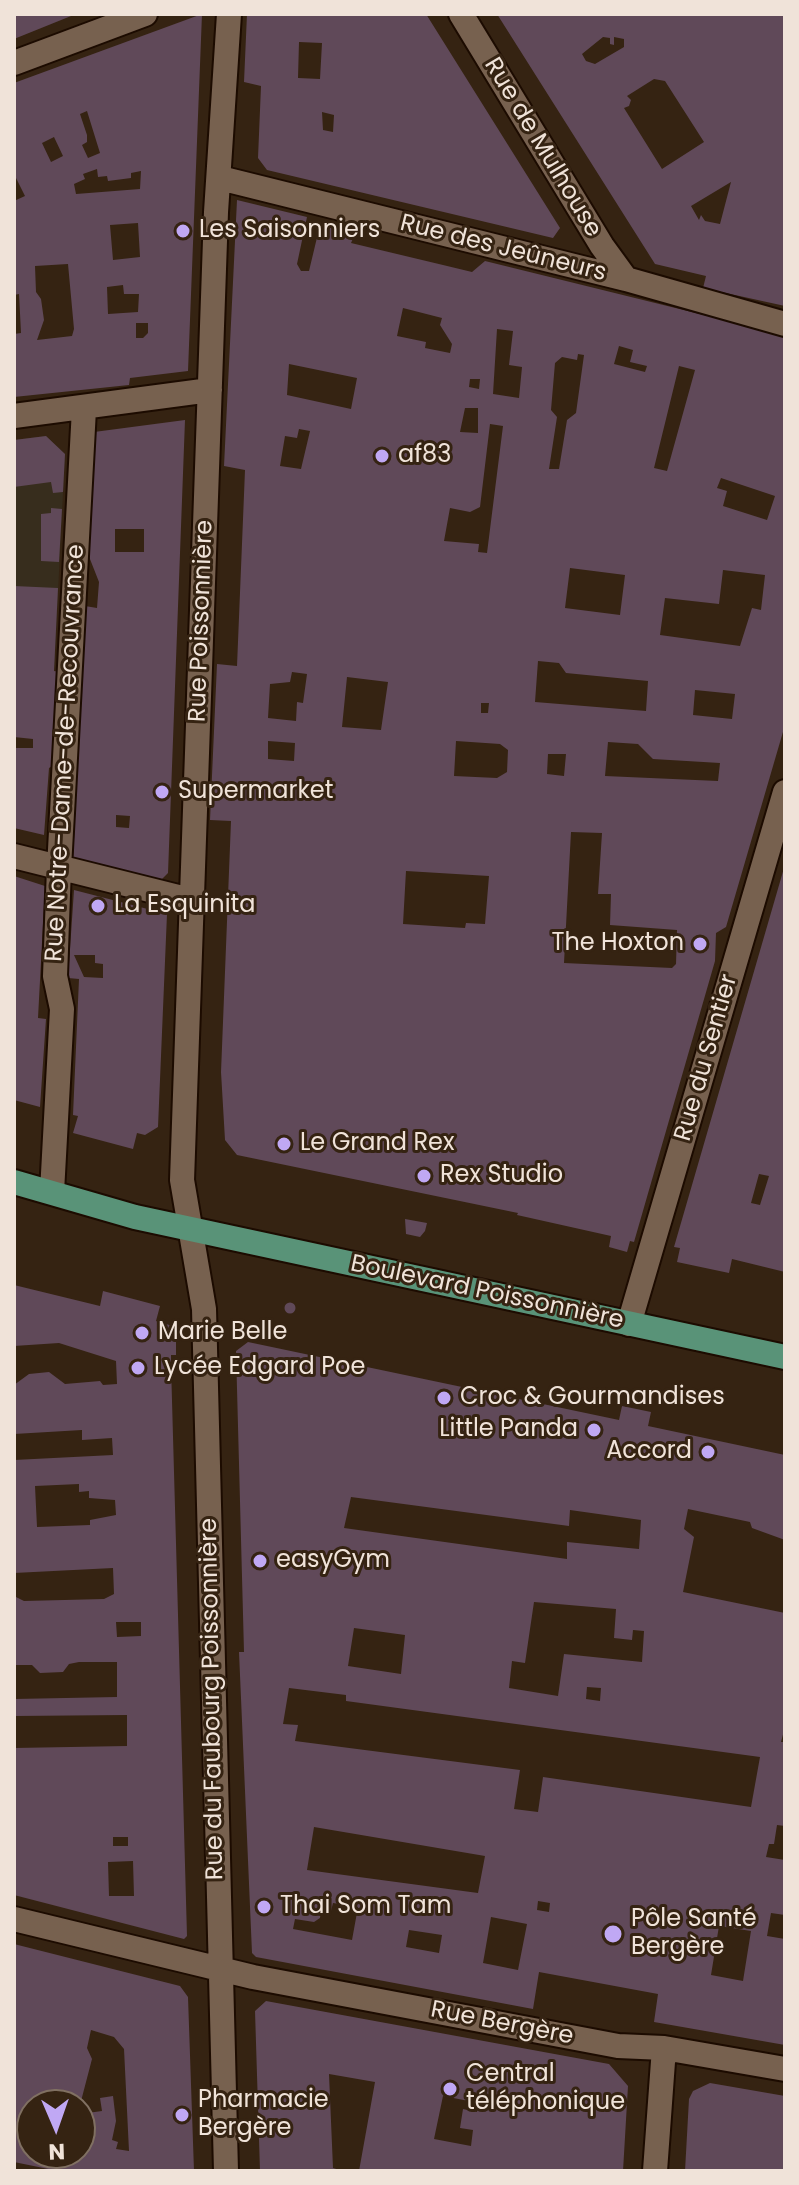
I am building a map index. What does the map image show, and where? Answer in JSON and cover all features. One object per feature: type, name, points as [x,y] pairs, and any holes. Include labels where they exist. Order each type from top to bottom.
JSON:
[{"type":"main road","name":"Boulevard Poissonnière","points":[[14,1182],[135,1217],[785,1357]]},
{"type":"street","points":[[14,63],[145,14]]},
{"type":"street","name":"Rue Poissonnière","points":[[190,1228],[182,1180],[210,390],[229,14]]},
{"type":"street","name":"Rue de Mulhouse","points":[[461,14],[602,246],[626,279]]},
{"type":"street","name":"Rue des Jeûneurs","points":[[220,178],[626,279],[785,324]]},
{"type":"street","points":[[14,416],[210,390]]},
{"type":"street","name":"Rue Notre-Dame-de-Recouvrance","points":[[52,1192],[62,1009],[55,976],[59,868],[84,409]]},
{"type":"street","name":"Rue du Sentier","points":[[629,1324],[785,792]]},
{"type":"street","points":[[14,856],[194,901]]},
{"type":"street","name":"Rue du Faubourg Poissonnière","points":[[190,1228],[204,1309],[226,2171]]},
{"type":"street","name":"Rue Bergère","points":[[14,1919],[220,1970],[618,2046],[664,2048],[785,2069]]},
{"type":"street","points":[[655,2171],[664,2048]]},
{"type":"shaded area","points":[[46,436],[65,454],[54,671],[14,671],[14,440]]},
{"type":"building","points":[[14,14],[76,14],[14,39]]},
{"type":"building","points":[[202,14],[188,371],[130,378],[129,385],[14,397],[14,334],[21,333],[19,294],[14,295],[14,201],[25,196],[14,174],[14,83]],"holes":[[[87,111],[100,153],[88,158],[82,145],[87,142],[87,135],[80,114]],[[54,137],[63,156],[51,162],[42,143]],[[97,169],[98,177],[107,176],[108,181],[131,178],[131,173],[141,171],[140,189],[76,194],[74,184],[85,179],[83,174]],[[138,223],[140,257],[113,260],[110,225]],[[68,264],[72,336],[37,340],[44,320],[41,299],[36,292],[35,266]],[[123,285],[124,294],[139,294],[138,312],[108,314],[107,287]],[[136,323],[148,323],[148,333],[143,338],[136,338]]]},
{"type":"building","points":[[247,14],[426,14],[560,228],[553,238],[267,170],[258,158],[261,86],[244,82]],"holes":[[[299,42],[322,43],[320,79],[298,78]],[[322,112],[334,115],[333,132],[323,130]]]},
{"type":"building","points":[[497,14],[785,14],[785,306],[703,288],[706,276],[655,264]],"holes":[[[603,37],[610,38],[610,44],[614,45],[614,37],[624,39],[624,47],[595,64],[586,61],[582,54]],[[654,79],[665,81],[704,142],[662,169],[624,108],[629,106],[631,100],[627,96]],[[731,182],[720,224],[705,221],[701,215],[699,220],[691,206]]]},
{"type":"building","points":[[237,200],[307,217],[297,264],[301,271],[309,271],[320,225],[355,234],[351,243],[472,272],[485,261],[785,335],[785,725],[726,927],[716,933],[715,961],[634,1242],[630,1241],[627,1252],[609,1247],[611,1236],[518,1213],[237,1155],[225,1140],[221,1072],[231,821],[210,820],[217,664],[237,666],[245,470],[224,466]],"holes":[[[403,308],[442,318],[440,325],[452,344],[450,353],[425,348],[426,342],[397,336]],[[497,329],[513,331],[509,365],[522,367],[519,398],[493,394]],[[619,346],[633,350],[630,362],[647,366],[645,372],[614,364]],[[578,354],[584,355],[576,413],[567,420],[559,469],[549,469],[557,417],[551,410],[555,363],[562,357],[577,360]],[[289,364],[357,378],[351,409],[287,395]],[[679,366],[695,370],[667,471],[654,468]],[[470,379],[480,379],[479,389],[469,387]],[[465,408],[478,408],[478,433],[460,432]],[[490,424],[503,426],[487,553],[478,552],[479,544],[444,541],[450,508],[470,512],[480,507]],[[299,429],[310,431],[301,469],[280,466],[285,436],[297,438]],[[721,478],[775,496],[767,520],[723,506],[727,491],[717,488]],[[570,568],[625,575],[620,615],[565,608]],[[723,570],[765,575],[761,610],[752,608],[740,646],[660,635],[665,598],[719,604]],[[538,661],[559,663],[566,673],[648,681],[646,711],[535,702]],[[292,672],[307,674],[303,703],[297,702],[296,721],[268,718],[270,684],[290,682]],[[347,677],[388,682],[381,730],[342,727]],[[695,690],[735,694],[732,719],[693,715]],[[481,703],[489,703],[488,713],[481,713]],[[268,741],[295,743],[294,761],[268,759]],[[456,741],[500,744],[508,750],[507,772],[497,778],[454,776]],[[608,742],[638,744],[653,759],[720,763],[718,781],[605,776]],[[548,754],[566,754],[564,776],[547,774]],[[571,832],[602,833],[598,894],[611,894],[610,925],[677,930],[676,964],[672,968],[564,963]],[[406,871],[489,876],[485,924],[466,923],[465,928],[403,924]]]},
{"type":"building","points":[[185,420],[168,873],[158,883],[73,860],[85,606],[97,608],[99,582],[88,554],[94,432]],"holes":[[[115,529],[144,529],[144,552],[115,552]],[[116,815],[130,816],[129,828],[116,827]]]},
{"type":"building","points":[[46,436],[65,454],[63,492],[53,493],[51,482],[14,487],[14,440]]},
{"type":"building","points":[[51,508],[62,509],[59,562],[41,561],[41,514],[51,513]]},
{"type":"building","points":[[14,586],[58,588],[54,671],[61,672],[56,764],[49,768],[44,835],[14,828],[14,748],[33,748],[33,739],[14,737]]},
{"type":"building","points":[[784,868],[785,1272],[732,1259],[729,1273],[677,1262],[680,1248],[674,1247]],"holes":[[[759,1174],[769,1176],[760,1205],[751,1203]]]},
{"type":"building","points":[[14,876],[45,886],[38,1018],[46,1019],[40,1107],[14,1100]]},
{"type":"building","points":[[74,890],[167,914],[158,1127],[145,1135],[137,1133],[133,1149],[73,1133],[78,1116],[73,1115],[79,979],[68,978]],"holes":[[[74,955],[95,955],[95,963],[103,964],[103,978],[84,977]]]},
{"type":"building","points":[[405,1219],[427,1223],[420,1237],[406,1234]]},
{"type":"building","points":[[14,1285],[100,1306],[103,1291],[160,1306],[156,1321],[176,1327],[176,1355],[171,1355],[171,1365],[187,1936],[184,1939],[14,1895],[14,1748],[127,1746],[127,1715],[14,1716],[14,1699],[117,1697],[117,1662],[79,1662],[69,1664],[63,1672],[40,1673],[32,1665],[14,1665],[14,1596],[24,1601],[104,1599],[114,1594],[113,1568],[14,1573],[14,1460],[113,1455],[112,1438],[82,1440],[82,1430],[14,1434],[14,1385],[29,1374],[49,1372],[65,1384],[100,1381],[103,1385],[117,1384],[116,1361],[59,1343],[14,1346]],"holes":[[[79,1484],[79,1492],[89,1491],[89,1498],[115,1500],[116,1515],[90,1520],[90,1525],[37,1527],[35,1486]],[[116,1622],[141,1622],[141,1636],[117,1637]],[[113,1837],[128,1837],[128,1846],[113,1846]],[[133,1861],[134,1896],[109,1896],[108,1862]]]},
{"type":"building","points":[[290,1303],[295,1308],[290,1313],[285,1308]]},
{"type":"building","points":[[248,1342],[619,1420],[622,1406],[651,1412],[648,1426],[785,1455],[785,1540],[752,1528],[750,1522],[688,1509],[684,1529],[694,1537],[683,1592],[785,1613],[785,1727],[781,1742],[785,1742],[785,1826],[777,1825],[774,1844],[769,1844],[766,1857],[785,1860],[785,1915],[771,1913],[767,1936],[785,1939],[785,2045],[654,2022],[658,1994],[539,1972],[533,2009],[256,1957],[252,1953],[239,1652],[244,1652],[236,1351]],"holes":[[[351,1497],[569,1526],[570,1510],[641,1520],[639,1549],[567,1542],[567,1559],[344,1528]],[[534,1602],[616,1609],[614,1638],[632,1640],[633,1630],[644,1631],[642,1662],[564,1654],[558,1696],[509,1688],[512,1661],[525,1663]],[[354,1628],[405,1635],[401,1674],[348,1666]],[[587,1687],[601,1688],[600,1701],[586,1699]],[[289,1688],[346,1695],[346,1701],[760,1757],[751,1807],[543,1777],[538,1812],[514,1809],[520,1770],[295,1741],[298,1725],[283,1724]],[[314,1827],[485,1856],[478,1893],[307,1870]],[[538,1901],[550,1903],[549,1912],[537,1910]],[[333,1903],[358,1907],[352,1940],[293,1929],[295,1919],[314,1922],[320,1918],[321,1910],[331,1911]],[[491,1917],[527,1924],[518,1970],[483,1963]],[[719,1926],[751,1931],[743,1981],[711,1975]],[[409,1930],[442,1935],[439,1953],[406,1947]]]},
{"type":"building","points":[[14,1944],[180,1986],[188,1997],[194,2171],[48,2169],[96,2169],[96,2112],[102,2111],[100,2098],[113,2096],[116,2121],[112,2140],[118,2142],[116,2149],[129,2151],[124,2049],[114,2037],[91,2030],[87,2048],[92,2059],[84,2089],[16,2089],[16,2162]]},
{"type":"building","name":"Central téléphonique","points":[[266,2001],[609,2064],[628,2086],[623,2171],[359,2171],[375,2082],[329,2074],[333,2168],[343,2171],[260,2171],[255,2011]],"holes":[[[443,2096],[479,2103],[477,2112],[463,2109],[460,2128],[473,2130],[471,2146],[434,2139]]]},
{"type":"building","points":[[710,2083],[785,2096],[785,2171],[685,2171],[689,2099],[693,2091]]},
{"type":"place","name":"Les Saisonniers","points":[[183,231]]},
{"type":"place","name":"af83","points":[[382,456]]},
{"type":"place","name":"Supermarket","points":[[162,792]]},
{"type":"place","name":"La Esquinita","points":[[98,906]]},
{"type":"place","name":"The Hoxton","points":[[700,944]]},
{"type":"place","name":"Le Grand Rex","points":[[284,1144]]},
{"type":"place","name":"Rex Studio","points":[[424,1176]]},
{"type":"place","name":"Marie Belle","points":[[142,1333]]},
{"type":"place","name":"Lycée Edgard Poe","points":[[138,1368]]},
{"type":"place","name":"Croc & Gourmandises","points":[[444,1398]]},
{"type":"place","name":"Little Panda","points":[[594,1430]]},
{"type":"place","name":"Accord","points":[[708,1452]]},
{"type":"place","name":"easyGym","points":[[260,1561]]},
{"type":"place","name":"Thai Som Tam","points":[[264,1907]]},
{"type":"place","name":"Pôle Santé Bergère","points":[[613,1934]]},
{"type":"place","name":"Central téléphonique","points":[[450,2089]]},
{"type":"place","name":"Pharmacie Bergère","points":[[182,2115]]}]
